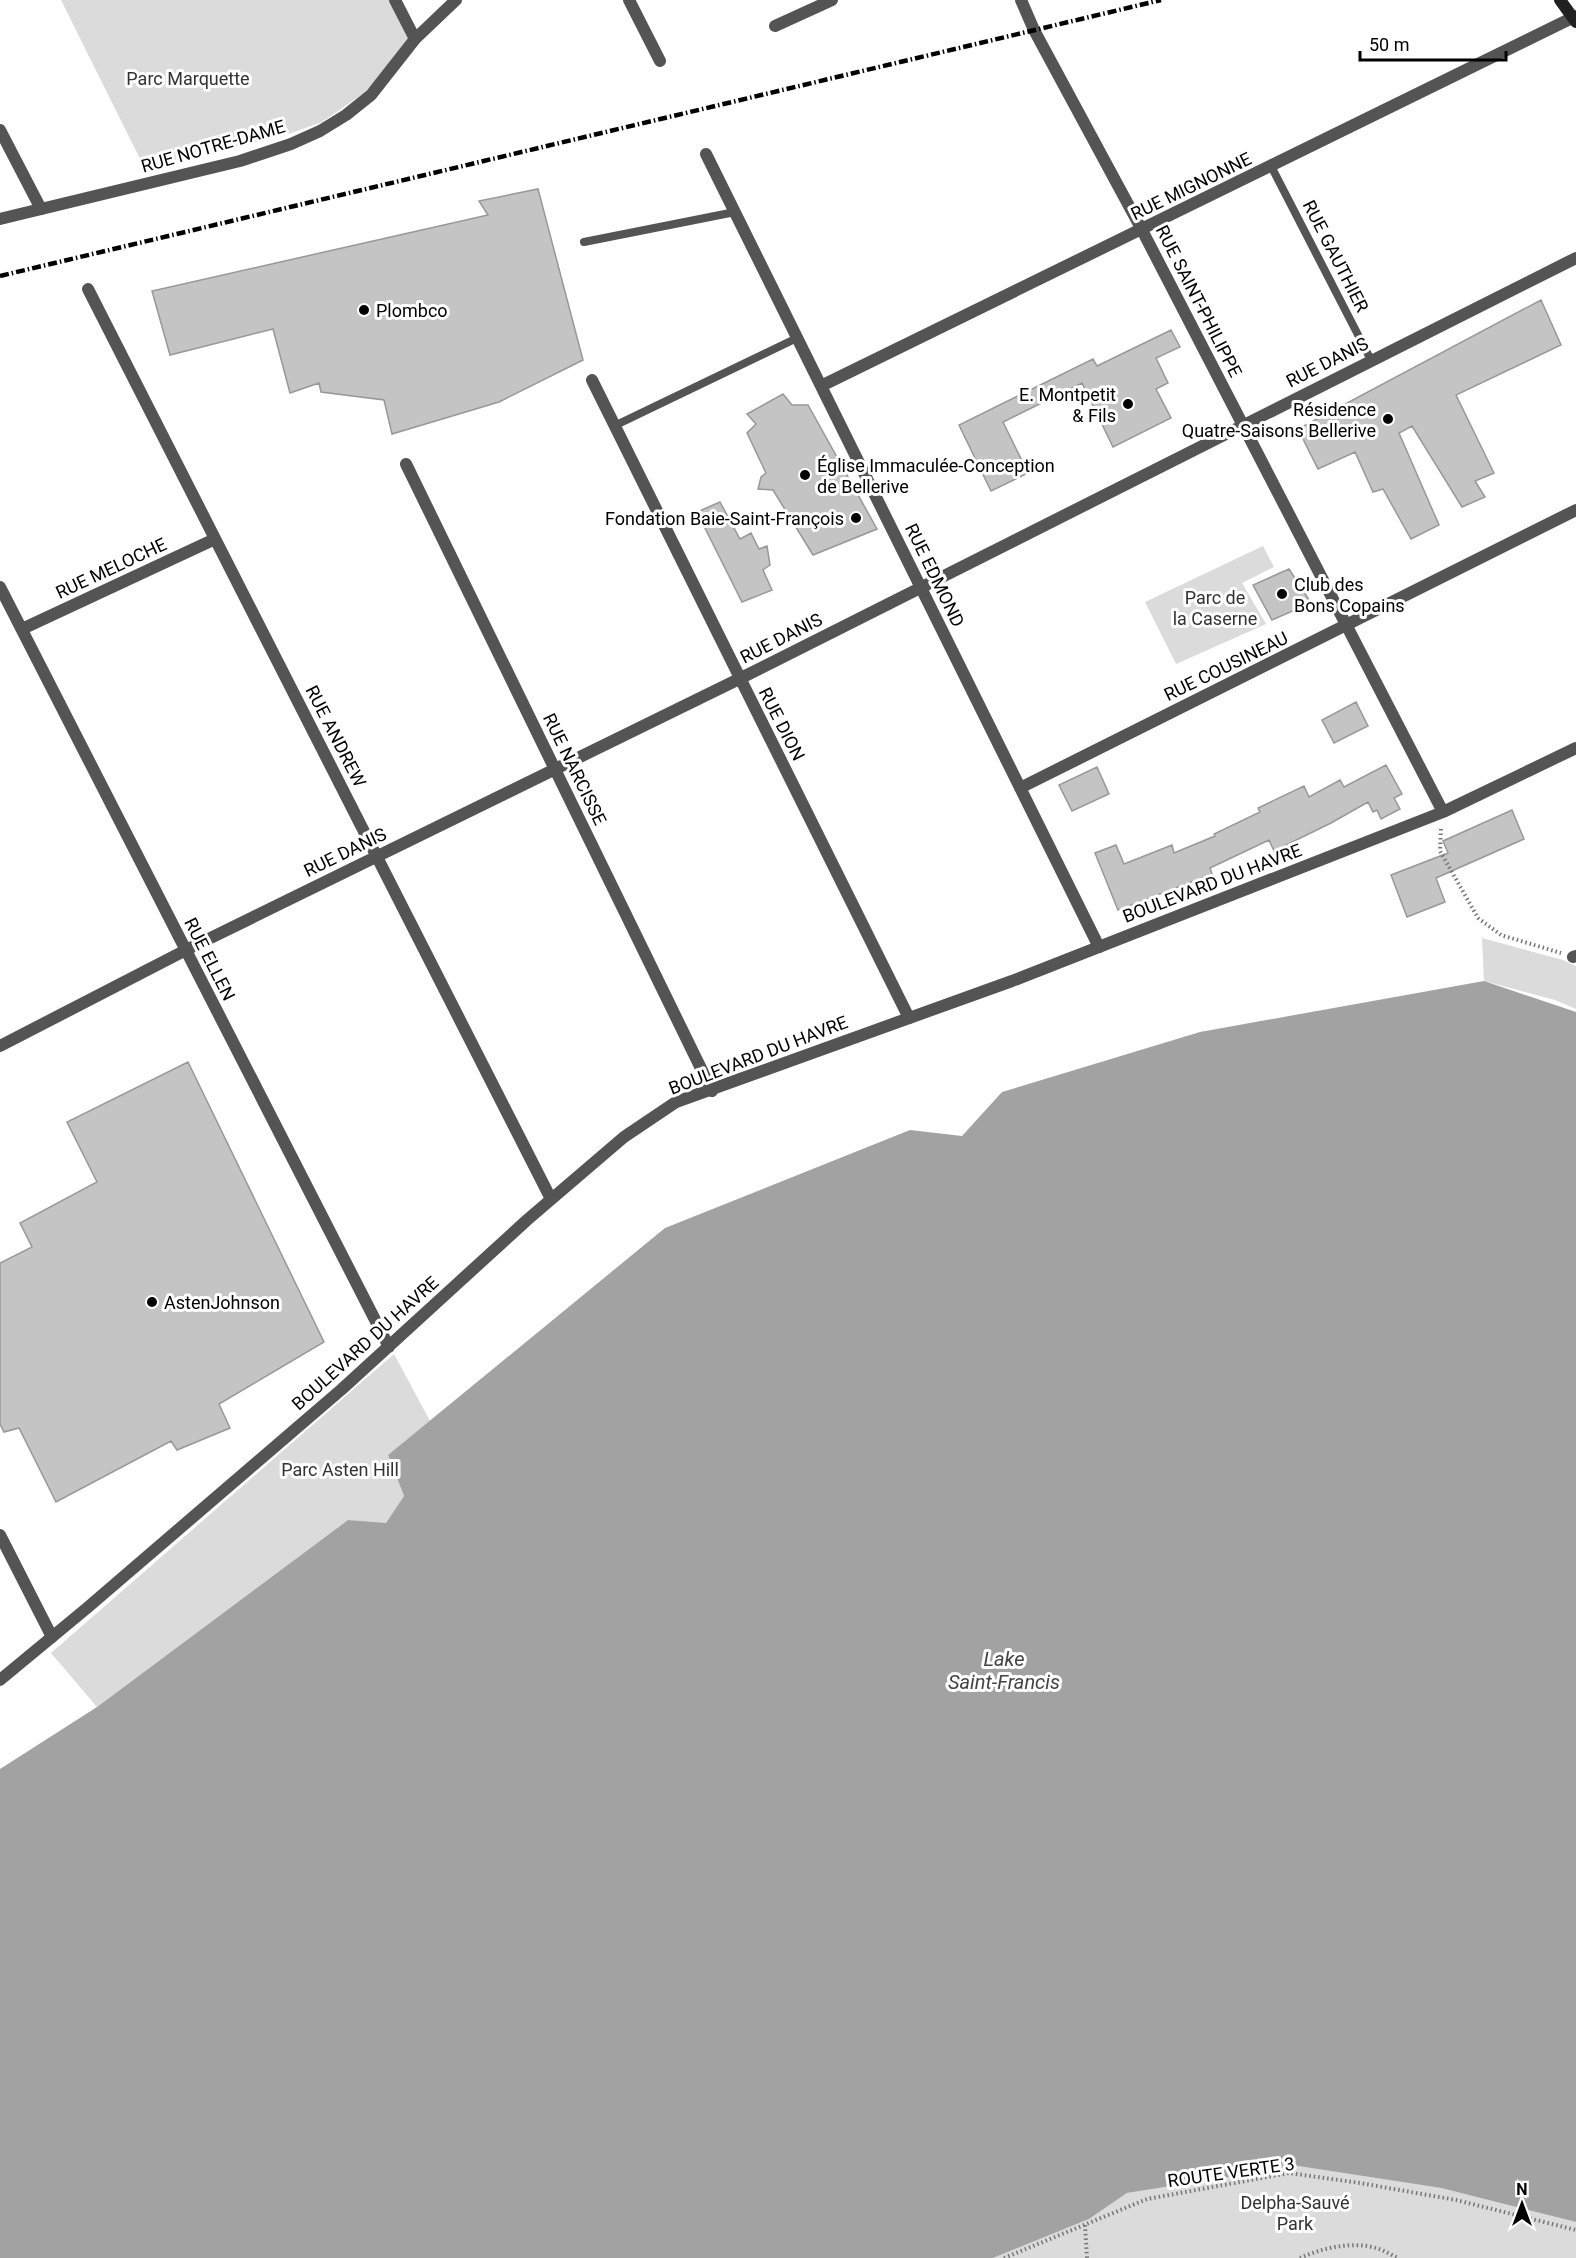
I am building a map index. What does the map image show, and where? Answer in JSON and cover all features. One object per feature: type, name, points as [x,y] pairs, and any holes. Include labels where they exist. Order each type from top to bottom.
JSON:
[{"type":"main road","points":[[1560,0],[1575,18]]},
{"type":"street","points":[[395,0],[415,39]]},
{"type":"street","name":"RUE NOTRE-DAME","points":[[0,219],[240,161],[291,144],[320,131],[346,115],[371,95],[415,39],[456,0]]},
{"type":"street","points":[[629,0],[660,60]]},
{"type":"street","points":[[775,26],[832,0]]},
{"type":"street","name":"RUE SAINT-PHILIPPE","points":[[1021,0],[1034,30],[1142,230],[1443,812]]},
{"type":"street","name":"RUE MIGNONNE","points":[[821,386],[1575,18]]},
{"type":"street","points":[[0,130],[41,209]]},
{"type":"street","name":"RUE EDMOND","points":[[706,154],[1099,947]]},
{"type":"street","name":"RUE DANIS","points":[[0,1046],[1576,258]]},
{"type":"street","name":"RUE ANDREW","points":[[88,289],[551,1200]]},
{"type":"street","name":"RUE DION","points":[[592,380],[909,1018]]},
{"type":"street","name":"RUE NARCISSE","points":[[406,464],[712,1090]]},
{"type":"street","name":"RUE COUSINEAU","points":[[1020,788],[1576,510]]},
{"type":"street","name":"RUE MELOCHE","points":[[21,629],[215,539]]},
{"type":"street","name":"RUE ELLEN","points":[[0,587],[388,1347]]},
{"type":"street","name":"BOULEVARD DU HAVRE","points":[[0,1680],[342,1389],[624,1137],[676,1102],[1099,947],[1443,812],[1576,748]]},
{"type":"street","points":[[0,1535],[52,1637]]},
{"type":"lane","name":"RUE GAUTHIER","points":[[1271,166],[1371,360]]},
{"type":"lane","points":[[584,242],[735,212]]},
{"type":"lane","points":[[614,426],[797,338]]},
{"type":"path","points":[[1443,812],[1440,851],[1478,918],[1501,935],[1574,956]]},
{"type":"path","name":"ROUTE VERTE 3","points":[[1004,2258],[1153,2198],[1295,2173],[1456,2200],[1576,2230]]},
{"type":"path","points":[[1085,2225],[1087,2258]]},
{"type":"path","points":[[1300,2258],[1316,2251],[1352,2245],[1377,2248],[1398,2258]]},
{"type":"green space","name":"Parc Marquette","points":[[61,0],[395,0],[415,39],[364,93],[322,122],[283,136],[144,167]]},
{"type":"green space","name":"Parc de la Caserne","points":[[1263,546],[1274,567],[1242,583],[1266,624],[1176,664],[1145,602]]},
{"type":"green space","points":[[1482,938],[1563,960],[1576,966],[1576,1009],[1555,1000],[1484,981]]},
{"type":"green space","name":"Parc Asten Hill","points":[[394,1354],[430,1421],[388,1455],[404,1496],[386,1524],[348,1520],[97,1707],[51,1653]]},
{"type":"green space","name":"Delpha-Sauvé Park","points":[[1298,2166],[1441,2188],[1576,2222],[1576,2258],[993,2258],[1089,2219],[1127,2193]]},
{"type":"water","name":"Lake Saint-Francis","points":[[1484,981],[1576,1012],[1576,2222],[1441,2188],[1298,2166],[1127,2193],[1089,2219],[993,2258],[0,2258],[0,1769],[97,1707],[348,1520],[386,1523],[404,1496],[388,1455],[665,1228],[910,1130],[962,1136],[1002,1092],[1200,1032]]},
{"type":"building","name":"Plombco","points":[[538,189],[583,360],[499,402],[392,434],[384,400],[321,392],[319,383],[290,393],[273,329],[170,355],[152,291],[488,215],[479,201]]},
{"type":"building","name":"Résidence Quatre-Saisons Bellerive","points":[[1541,300],[1561,345],[1456,395],[1494,473],[1475,481],[1485,497],[1462,507],[1412,426],[1399,433],[1439,525],[1411,539],[1383,489],[1373,492],[1355,452],[1318,469],[1298,429]]},
{"type":"building","name":"E. Montpetit & Fils","points":[[1171,330],[1180,347],[1156,358],[1168,383],[1156,389],[1171,418],[1113,447],[1082,383],[1003,422],[1028,473],[991,491],[959,425],[1093,359],[1097,366]]},
{"type":"building","name":"Église Immaculée-Conception de Bellerive","points":[[783,394],[792,405],[808,405],[877,529],[813,555],[773,490],[758,489],[761,477],[766,473],[747,433],[756,424],[747,414]]},
{"type":"building","points":[[720,502],[740,539],[751,533],[759,549],[767,546],[770,565],[763,570],[772,590],[742,602],[697,512]]},
{"type":"building","name":"Club des Bons Copains","points":[[1289,569],[1311,603],[1272,620],[1253,585]]},
{"type":"building","points":[[1356,702],[1368,726],[1334,743],[1322,720]]},
{"type":"building","points":[[1386,765],[1402,794],[1394,798],[1400,809],[1381,819],[1377,810],[1373,812],[1368,802],[1274,851],[1269,840],[1210,868],[1212,874],[1118,910],[1095,853],[1116,845],[1124,864],[1172,845],[1174,853],[1215,836],[1214,834],[1260,812],[1258,808],[1304,786],[1309,797],[1340,780],[1344,787]]},
{"type":"building","points":[[1097,767],[1109,794],[1072,811],[1059,785]]},
{"type":"building","points":[[1512,810],[1524,839],[1436,878],[1445,902],[1407,917],[1391,875],[1448,853],[1443,841]]},
{"type":"building","name":"AstenJohnson","points":[[188,1062],[324,1342],[219,1404],[230,1428],[177,1450],[171,1441],[56,1502],[19,1428],[4,1432],[0,1424],[0,1263],[32,1247],[20,1223],[97,1182],[67,1122]]},
{"type":"railway","points":[[0,276],[1161,0]]},
{"type":"place","name":"Plombco","points":[[364,310]]},
{"type":"place","name":"E. Montpetit & Fils","points":[[1128,404]]},
{"type":"place","name":"Résidence Quatre-Saisons Bellerive","points":[[1388,419]]},
{"type":"place","name":"Église Immaculée-Conception de Bellerive","points":[[805,475]]},
{"type":"place","name":"Fondation Baie-Saint-François","points":[[856,518]]},
{"type":"place","name":"Club des Bons Copains","points":[[1282,594]]},
{"type":"place","name":"AstenJohnson","points":[[152,1302]]}]
